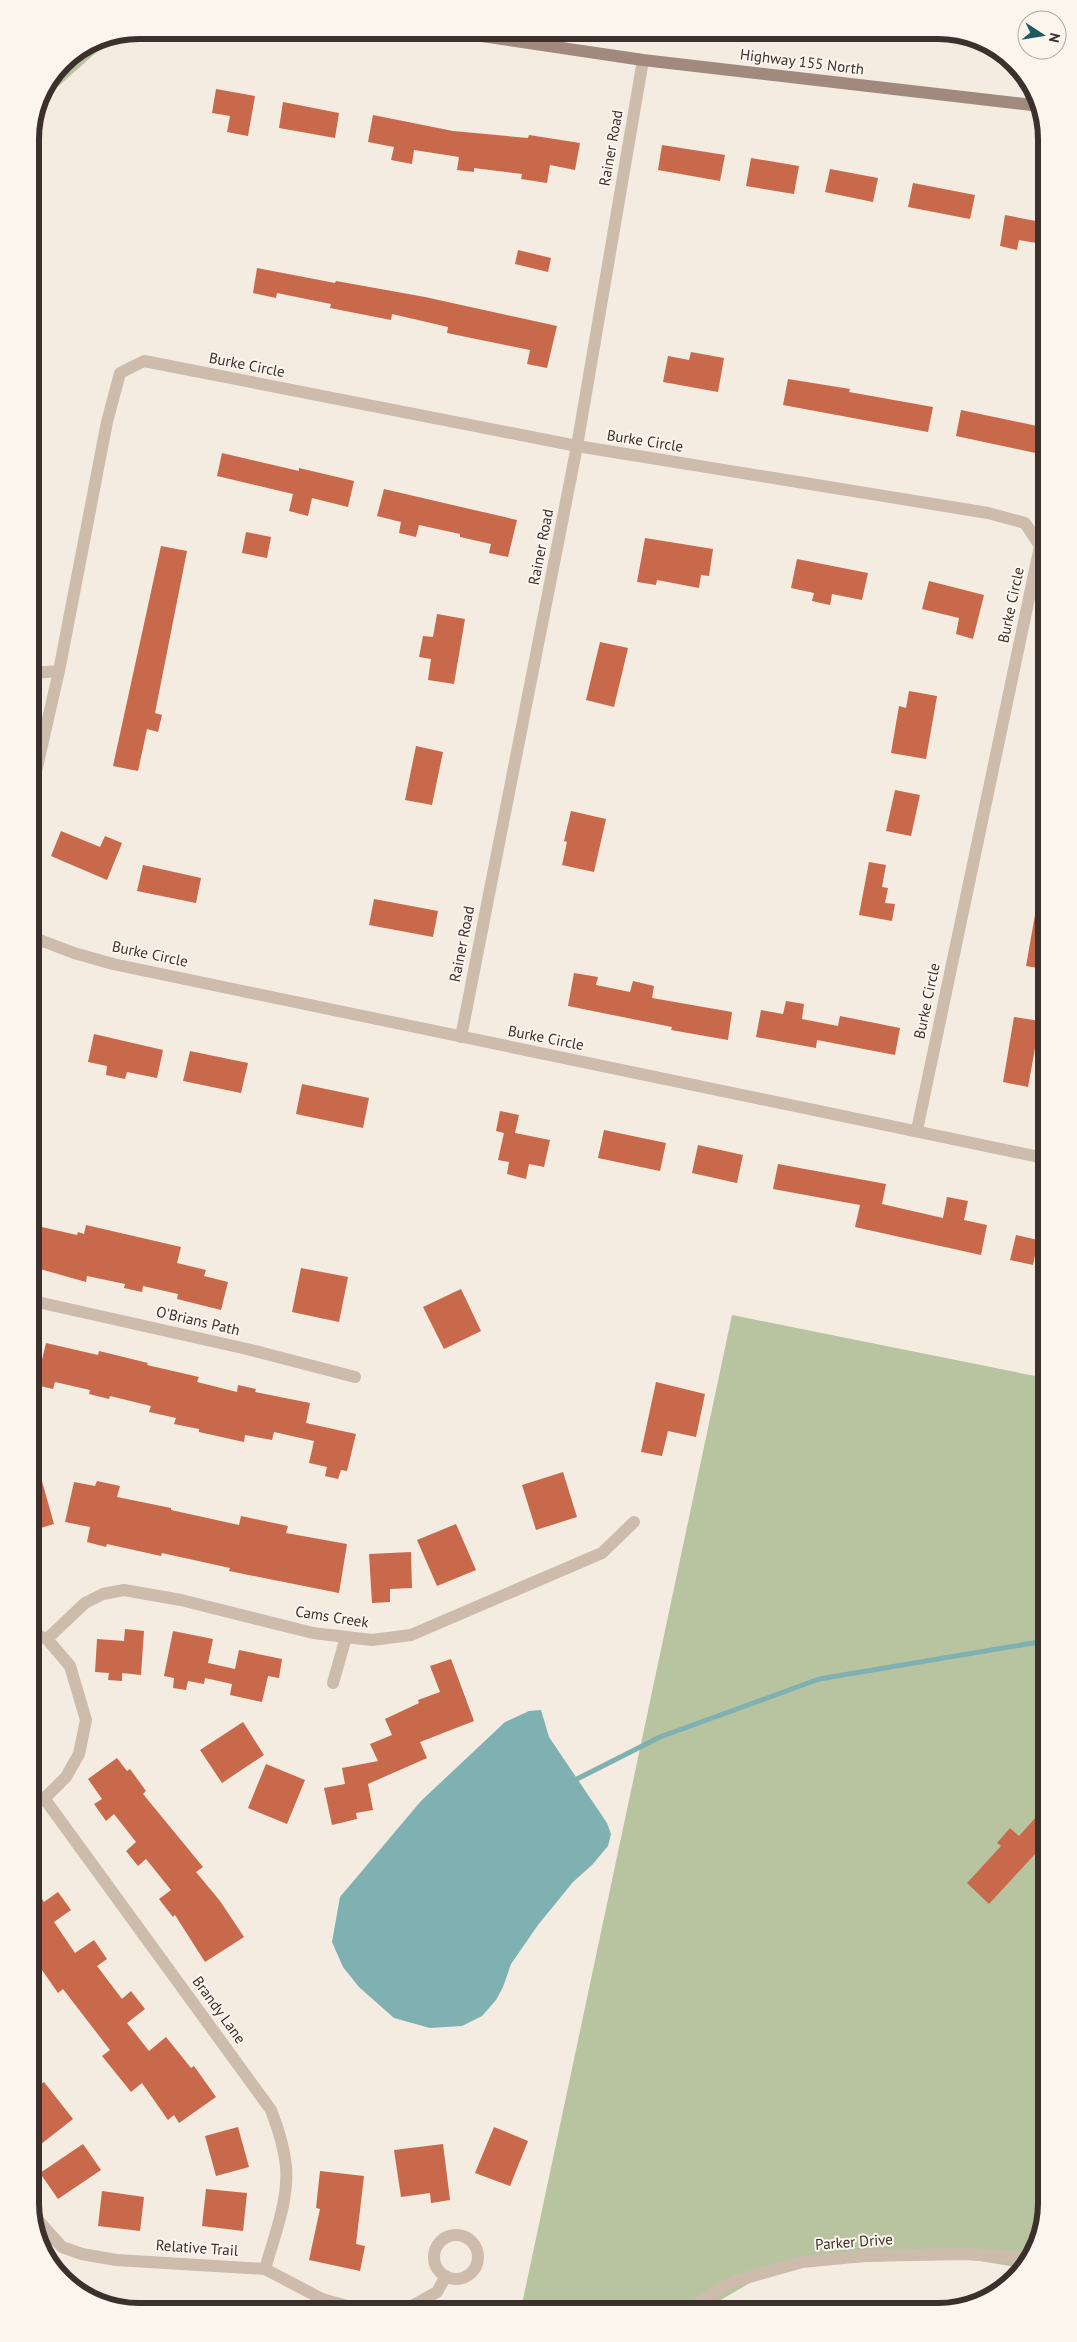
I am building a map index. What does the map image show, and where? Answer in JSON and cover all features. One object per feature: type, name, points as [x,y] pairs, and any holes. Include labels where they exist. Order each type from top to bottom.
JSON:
[{"type":"main road","name":"Highway 155 North","points":[[510,39],[642,60],[1032,105]]},
{"type":"street","name":"Rainer Road","points":[[460,1037],[577,446],[642,60]]},
{"type":"street","name":"Burke Circle","points":[[39,758],[59,671],[108,422],[120,373],[144,361],[577,446],[988,513],[1025,523],[1038,543]]},
{"type":"street","name":"Burke Circle","points":[[39,940],[74,953],[113,964],[917,1130],[1038,555]]},
{"type":"street","points":[[39,672],[59,671]]},
{"type":"street","points":[[917,1130],[1038,1157]]},
{"type":"street","name":"O'Brians Path","points":[[39,1302],[247,1349],[355,1377]]},
{"type":"street","name":"Cams Creek","points":[[47,1639],[85,1603],[103,1594],[124,1590],[181,1600],[313,1633],[372,1640],[411,1635],[602,1553],[634,1522]]},
{"type":"street","points":[[39,1636],[47,1639],[70,1666],[86,1720],[79,1754],[66,1777],[40,1801]]},
{"type":"street","points":[[332,1683],[346,1637]]},
{"type":"street","name":"Brandy Lane","points":[[40,1801],[271,2110],[279,2131],[286,2167],[283,2199],[265,2269]]},
{"type":"street","name":"Relative Trail","points":[[41,2224],[62,2247],[82,2254],[116,2260],[265,2269],[322,2299],[336,2303]]},
{"type":"street","name":"Parker Drive","points":[[698,2303],[732,2282],[802,2262],[864,2256],[963,2254],[1022,2258]]},
{"type":"street","points":[[417,2303],[437,2292],[446,2276]]},
{"type":"green space","points":[[105,44],[49,94],[68,68],[94,49]]},
{"type":"green space","points":[[732,1315],[1038,1377],[1038,2203],[1035,2229],[1028,2248],[1015,2267],[955,2257],[777,2267],[716,2303],[522,2303]]},
{"type":"water","points":[[541,1710],[549,1737],[607,1823],[611,1834],[608,1846],[592,1865],[573,1882],[538,1925],[511,1964],[496,2000],[482,2016],[462,2026],[430,2028],[394,2018],[359,1987],[343,1967],[332,1942],[340,1897],[421,1801],[505,1722],[529,1711]]},
{"type":"building","points":[[216,89],[255,96],[248,136],[227,132],[230,116],[212,113]]},
{"type":"building","points":[[283,102],[339,113],[335,138],[279,128]]},
{"type":"building","points":[[373,115],[453,131],[528,138],[529,135],[580,143],[575,170],[550,165],[547,183],[521,179],[522,174],[474,168],[474,172],[457,170],[459,157],[414,150],[412,164],[391,160],[394,147],[368,142]]},
{"type":"building","points":[[662,145],[725,155],[720,181],[658,170]]},
{"type":"building","points":[[751,158],[799,166],[794,194],[746,186]]},
{"type":"building","points":[[830,169],[878,178],[873,202],[825,192]]},
{"type":"building","points":[[913,183],[975,195],[970,219],[908,207]]},
{"type":"building","points":[[1005,215],[1038,221],[1038,243],[1019,240],[1017,250],[1000,246]]},
{"type":"building","points":[[518,250],[551,258],[548,272],[515,264]]},
{"type":"building","points":[[257,268],[335,283],[336,281],[425,297],[557,326],[547,368],[527,364],[530,350],[447,333],[448,327],[392,314],[391,320],[330,308],[331,304],[277,293],[276,298],[253,293]]},
{"type":"building","points":[[691,352],[724,358],[718,392],[663,382],[668,356],[689,360]]},
{"type":"building","points":[[788,379],[850,389],[849,392],[933,407],[928,432],[783,405]]},
{"type":"building","points":[[961,410],[1038,426],[1038,454],[956,436]]},
{"type":"building","points":[[222,453],[299,471],[299,468],[354,481],[348,507],[312,498],[308,516],[289,511],[293,494],[217,476]]},
{"type":"building","points":[[384,489],[517,520],[508,557],[489,553],[491,544],[460,537],[460,534],[419,525],[416,537],[399,533],[401,522],[377,516]]},
{"type":"building","points":[[246,532],[271,537],[267,558],[242,553]]},
{"type":"building","points":[[645,538],[713,549],[709,576],[701,575],[699,588],[657,580],[656,585],[637,582]]},
{"type":"building","points":[[161,546],[187,551],[155,713],[162,715],[158,732],[147,729],[138,771],[113,766]]},
{"type":"building","points":[[797,559],[868,573],[862,600],[832,594],[830,605],[812,601],[814,593],[791,588]]},
{"type":"building","points":[[929,581],[984,595],[973,639],[956,634],[959,618],[922,609]]},
{"type":"building","points":[[437,614],[465,619],[454,684],[428,680],[431,659],[419,657],[423,636],[433,637]]},
{"type":"building","points":[[600,642],[628,648],[614,707],[586,700]]},
{"type":"building","points":[[909,691],[937,696],[926,759],[891,753],[899,706],[906,708]]},
{"type":"building","points":[[416,746],[443,752],[432,805],[405,800]]},
{"type":"building","points":[[895,790],[920,795],[911,836],[886,831]]},
{"type":"building","points":[[571,811],[606,819],[594,872],[562,865],[567,842],[564,841]]},
{"type":"building","points":[[61,831],[100,847],[105,836],[122,843],[107,880],[51,856]]},
{"type":"building","points":[[869,862],[886,865],[882,887],[888,888],[885,903],[895,904],[892,921],[859,915]]},
{"type":"building","points":[[143,865],[201,878],[196,903],[137,891]]},
{"type":"building","points":[[374,899],[438,911],[433,937],[369,925]]},
{"type":"building","points":[[1036,909],[1038,909],[1038,968],[1026,966]]},
{"type":"building","points":[[574,973],[598,977],[596,985],[630,992],[633,981],[654,986],[652,998],[732,1012],[728,1040],[671,1030],[672,1027],[568,1006]]},
{"type":"building","points":[[786,1001],[804,1004],[802,1019],[838,1026],[840,1016],[900,1028],[895,1055],[817,1040],[816,1048],[756,1037],[761,1010],[783,1014]]},
{"type":"building","points":[[1014,1017],[1038,1021],[1038,1032],[1028,1087],[1003,1082]]},
{"type":"building","points":[[94,1034],[163,1050],[157,1078],[127,1072],[125,1079],[106,1075],[107,1066],[88,1062]]},
{"type":"building","points":[[190,1051],[248,1063],[241,1093],[183,1081]]},
{"type":"building","points":[[302,1084],[369,1098],[363,1128],[296,1114]]},
{"type":"building","points":[[500,1111],[519,1115],[515,1133],[550,1140],[544,1167],[529,1164],[526,1179],[507,1174],[509,1162],[498,1160],[504,1133],[496,1131]]},
{"type":"building","points":[[604,1130],[666,1143],[660,1171],[598,1158]]},
{"type":"building","points":[[698,1145],[743,1155],[737,1183],[692,1173]]},
{"type":"building","points":[[778,1164],[886,1184],[882,1204],[943,1218],[947,1197],[968,1201],[964,1220],[987,1225],[981,1255],[855,1227],[860,1205],[773,1189]]},
{"type":"building","points":[[86,1225],[181,1247],[177,1263],[206,1270],[204,1276],[228,1282],[221,1310],[177,1299],[178,1294],[143,1286],[142,1292],[124,1288],[125,1284],[87,1276],[86,1282],[39,1269],[39,1226],[77,1235],[78,1232],[84,1234]]},
{"type":"building","points":[[1016,1235],[1038,1240],[1033,1265],[1010,1260]]},
{"type":"building","points":[[301,1268],[348,1277],[339,1322],[292,1312]]},
{"type":"building","points":[[461,1289],[481,1331],[444,1349],[423,1307]]},
{"type":"building","points":[[46,1343],[98,1355],[99,1351],[148,1363],[147,1365],[199,1377],[197,1382],[237,1392],[238,1385],[256,1389],[255,1392],[310,1403],[306,1423],[356,1434],[347,1471],[341,1470],[338,1479],[325,1476],[327,1467],[309,1463],[314,1441],[274,1432],[272,1440],[245,1435],[244,1442],[199,1432],[199,1429],[174,1424],[176,1418],[149,1412],[151,1406],[110,1396],[109,1399],[89,1394],[90,1390],[55,1382],[53,1389],[39,1386],[39,1372]]},
{"type":"building","points":[[656,1382],[705,1394],[696,1437],[668,1431],[662,1456],[641,1452]]},
{"type":"building","points":[[39,1471],[54,1524],[39,1528]]},
{"type":"building","points":[[563,1472],[577,1517],[536,1530],[522,1485]]},
{"type":"building","points":[[97,1481],[120,1486],[117,1497],[239,1525],[241,1516],[288,1526],[286,1533],[347,1544],[339,1593],[229,1571],[230,1568],[162,1553],[161,1556],[107,1544],[106,1547],[87,1542],[90,1527],[65,1522],[74,1482],[95,1486]]},
{"type":"building","points":[[456,1524],[476,1570],[437,1586],[417,1540]]},
{"type":"building","points":[[411,1552],[412,1588],[390,1589],[390,1602],[372,1603],[369,1554]]},
{"type":"building","points":[[125,1629],[144,1631],[141,1675],[122,1673],[122,1681],[108,1680],[109,1673],[95,1672],[97,1639],[124,1641]]},
{"type":"building","points":[[173,1631],[213,1639],[208,1663],[235,1669],[239,1650],[282,1659],[279,1678],[268,1676],[262,1702],[230,1695],[232,1684],[205,1678],[204,1684],[188,1681],[186,1690],[173,1688],[174,1678],[164,1676]]},
{"type":"building","points":[[451,1659],[474,1721],[420,1742],[427,1758],[368,1784],[373,1810],[356,1813],[357,1819],[332,1825],[324,1788],[345,1784],[342,1768],[378,1761],[370,1744],[392,1735],[385,1719],[419,1703],[418,1700],[440,1692],[430,1666]]},
{"type":"building","points":[[243,1722],[264,1755],[222,1783],[200,1750]]},
{"type":"building","points":[[117,1758],[127,1771],[130,1769],[146,1791],[143,1794],[203,1867],[196,1872],[220,1901],[244,1937],[205,1962],[175,1915],[173,1917],[159,1899],[171,1890],[146,1859],[138,1866],[126,1851],[136,1842],[114,1814],[106,1821],[94,1804],[102,1799],[88,1779]]},
{"type":"building","points":[[266,1764],[305,1780],[287,1824],[248,1808]]},
{"type":"building","points":[[1038,1815],[1038,1851],[989,1904],[967,1883],[1001,1846],[997,1843],[1010,1828],[1019,1836]]},
{"type":"building","points":[[58,1892],[71,1910],[54,1922],[75,1953],[94,1940],[107,1959],[97,1966],[122,1999],[131,1991],[145,2009],[127,2023],[149,2051],[166,2037],[191,2068],[194,2066],[216,2097],[179,2123],[174,2115],[168,2120],[142,2083],[131,2092],[102,2056],[110,2050],[63,1989],[58,1993],[39,1966],[39,1895],[44,1902]]},
{"type":"building","points":[[44,2082],[73,2119],[39,2146],[39,2085]]},
{"type":"building","points":[[238,2127],[249,2167],[216,2176],[205,2136]]},
{"type":"building","points":[[494,2127],[528,2141],[510,2186],[475,2173]]},
{"type":"building","points":[[83,2144],[101,2170],[58,2199],[40,2173]]},
{"type":"building","points":[[443,2144],[450,2200],[431,2203],[430,2193],[401,2197],[394,2150]]},
{"type":"building","points":[[320,2171],[364,2176],[356,2244],[365,2246],[360,2271],[309,2260],[320,2209],[316,2208]]},
{"type":"building","points":[[206,2189],[247,2193],[243,2231],[202,2226]]},
{"type":"building","points":[[102,2191],[144,2197],[140,2231],[98,2226]]},
{"type":"waterway","points":[[577,1779],[660,1737],[819,1679],[1038,1642]]}]
